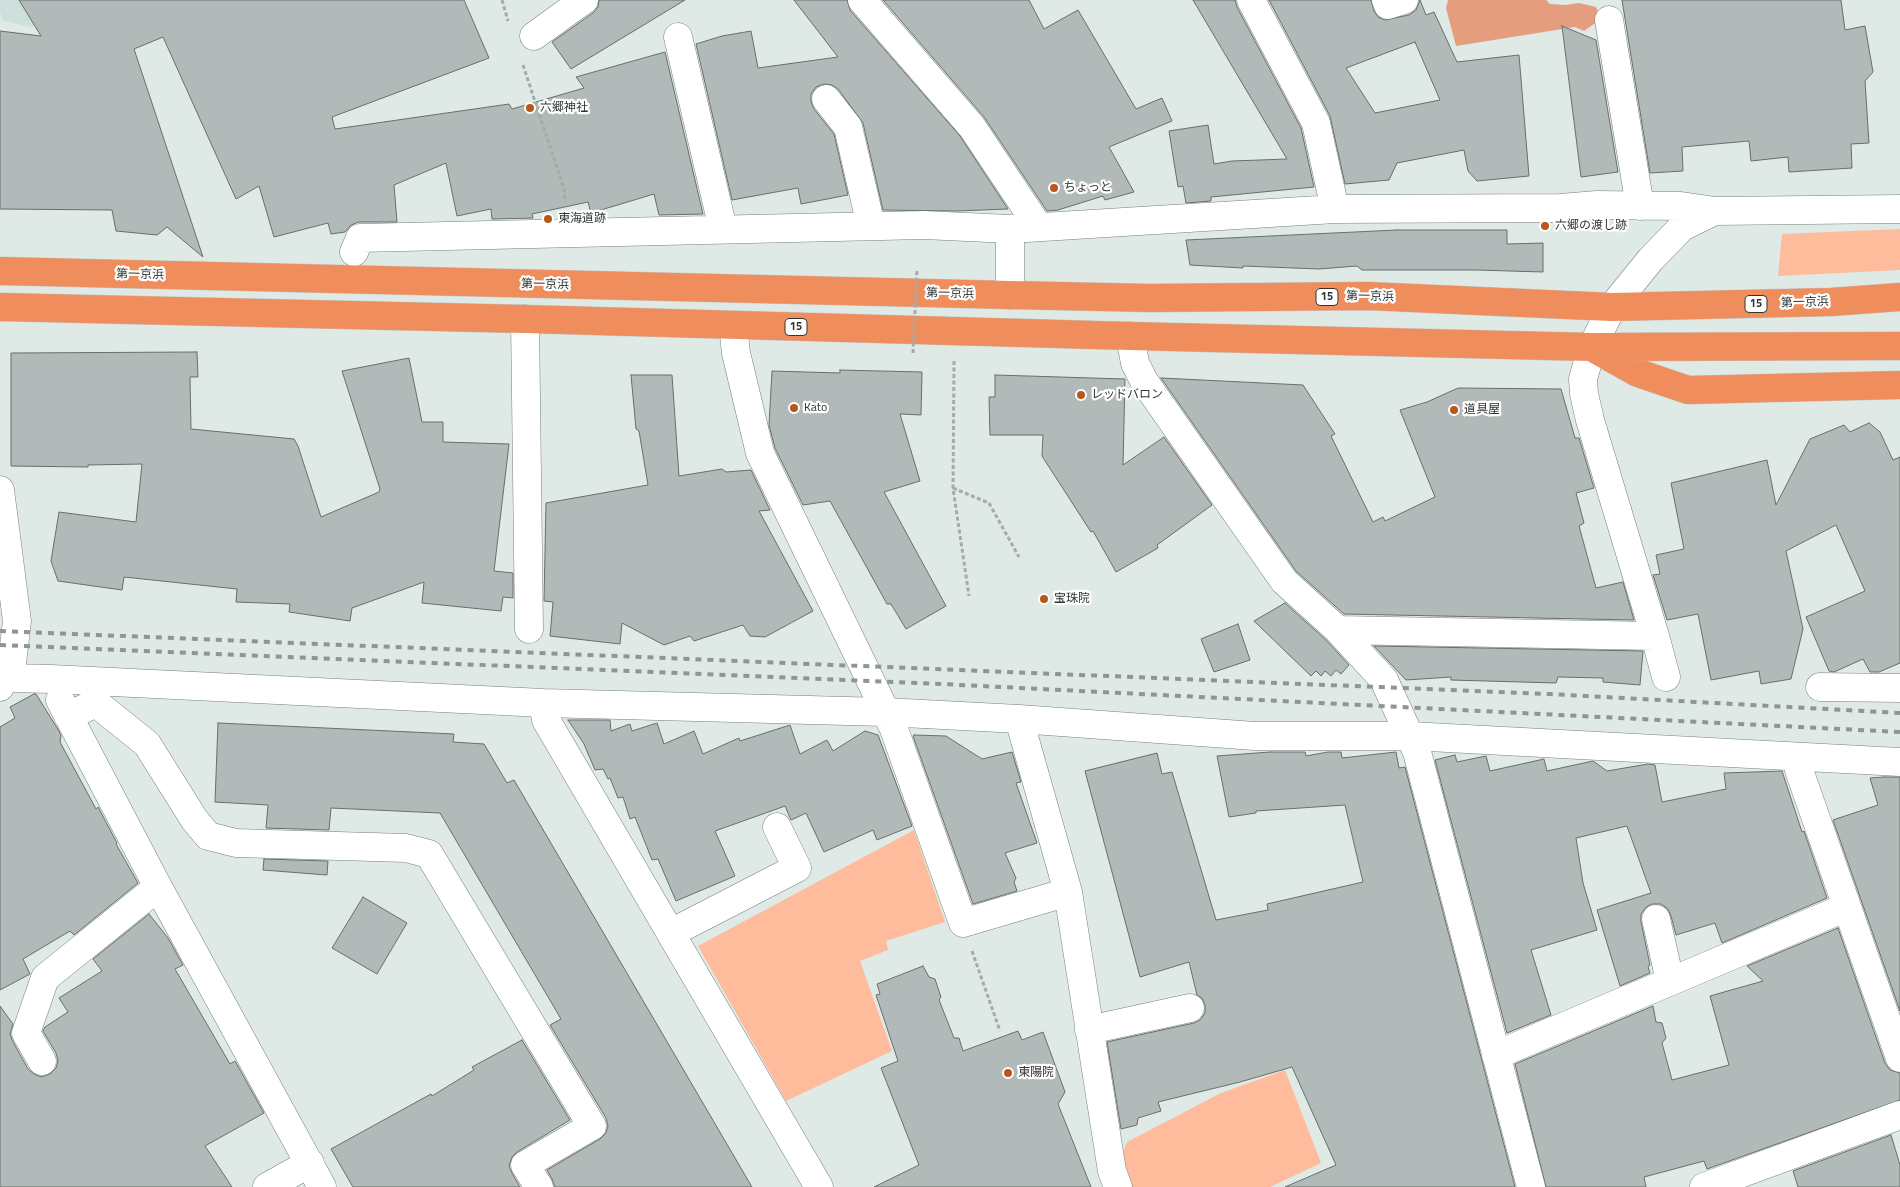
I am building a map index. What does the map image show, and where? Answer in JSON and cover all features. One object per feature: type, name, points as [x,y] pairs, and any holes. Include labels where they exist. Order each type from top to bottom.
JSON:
[{"type":"highway","name":"第一京浜","points":[[0,271],[1160,298],[1368,296],[1612,307],[1830,302],[1900,297]]},
{"type":"highway","name":"15","points":[[0,308],[525,319],[733,326],[1592,347],[1900,346]]},
{"type":"highway","points":[[1592,347],[1638,373],[1688,390],[1900,385]]},
{"type":"street","points":[[522,40],[584,0]]},
{"type":"street","points":[[862,0],[972,128],[1038,226]]},
{"type":"street","points":[[1251,0],[1316,123],[1335,209]]},
{"type":"street","points":[[1386,0],[1388,6],[1404,0]]},
{"type":"street","points":[[1610,20],[1640,206]]},
{"type":"street","points":[[678,37],[723,229]]},
{"type":"street","points":[[826,99],[848,127],[871,226]]},
{"type":"street","points":[[354,252],[360,238],[924,225],[1010,229],[1335,209],[1560,208],[1598,205],[1681,206],[1715,211],[1900,209]]},
{"type":"street","points":[[1666,677],[1592,429],[1584,394],[1583,379],[1592,347],[1612,307],[1651,259],[1682,227],[1715,211]]},
{"type":"street","points":[[1010,229],[1010,295]]},
{"type":"street","points":[[525,319],[529,630]]},
{"type":"street","points":[[733,326],[736,353],[760,452],[894,729],[963,924],[1068,892]]},
{"type":"street","points":[[1130,336],[1135,363],[1144,382],[1284,580],[1338,630],[1384,680],[1417,752],[1531,1187]]},
{"type":"street","points":[[0,490],[17,621],[12,663],[1,682]]},
{"type":"street","points":[[1338,630],[1655,636]]},
{"type":"street","points":[[1,682],[12,678],[51,679],[543,703],[885,712],[1020,719],[1254,736],[1410,736],[1900,762]]},
{"type":"street","points":[[51,679],[68,716],[158,887],[316,1175],[267,1187]]},
{"type":"street","points":[[1820,686],[1900,688]]},
{"type":"street","points":[[68,716],[96,703],[147,744],[194,819],[208,836],[236,843],[406,848],[428,854],[592,1126],[525,1165],[539,1187]]},
{"type":"street","points":[[543,703],[546,720],[819,1187]]},
{"type":"street","points":[[1020,719],[1068,892],[1112,1171],[1118,1187]]},
{"type":"street","points":[[1798,758],[1799,770],[1900,1058]]},
{"type":"street","points":[[671,933],[797,868],[777,827]]},
{"type":"street","points":[[42,1061],[26,1033],[45,978],[158,887]]},
{"type":"street","points":[[1496,1055],[1847,907]]},
{"type":"street","points":[[1656,919],[1670,982]]},
{"type":"street","points":[[1089,1030],[1190,1008]]},
{"type":"street","points":[[1704,1187],[1900,1114]]},
{"type":"path","points":[[502,0],[522,40],[564,189],[568,234]]},
{"type":"path","points":[[913,354],[917,270]]},
{"type":"path","points":[[954,360],[953,488],[969,596]]},
{"type":"path","points":[[953,488],[990,503],[1019,557]]},
{"type":"path","points":[[963,924],[1000,1031]]},
{"type":"shaded area","points":[[0,0],[94,0],[32,27],[3,21],[0,12]]},
{"type":"shaded area","points":[[1448,0],[1546,0],[1550,4],[1566,5],[1579,3],[1596,7],[1601,19],[1584,31],[1575,27],[1456,46],[1446,8]]},
{"type":"shaded area","points":[[1900,229],[1900,270],[1778,276],[1782,234]]},
{"type":"shaded area","points":[[914,830],[945,922],[886,941],[888,950],[860,961],[892,1051],[786,1101],[698,946]]},
{"type":"shaded area","points":[[1285,1070],[1321,1163],[1270,1187],[1129,1187],[1119,1163],[1127,1142],[1221,1093]]},
{"type":"building","points":[[19,0],[464,0],[489,58],[332,117],[335,129],[509,104],[512,109],[584,88],[576,77],[665,52],[703,214],[659,215],[654,194],[591,213],[588,202],[532,214],[533,218],[492,219],[491,209],[457,216],[446,163],[394,185],[397,222],[359,222],[351,225],[345,232],[331,234],[328,223],[274,237],[259,186],[236,199],[163,37],[134,49],[203,257],[167,227],[157,235],[116,231],[112,210],[0,209],[0,31],[41,36]]},
{"type":"building","points":[[599,0],[685,0],[571,69],[552,42],[593,13],[598,7]]},
{"type":"building","points":[[794,0],[847,0],[850,10],[960,136],[1008,209],[956,211],[883,210],[863,123],[838,89],[832,85],[824,84],[816,87],[811,94],[811,102],[814,109],[834,134],[848,195],[801,204],[798,188],[732,200],[696,44],[722,36],[751,31],[758,68],[838,57]]},
{"type":"building","points":[[883,0],[1029,0],[1044,29],[1078,10],[1136,109],[1162,98],[1172,121],[1109,147],[1134,192],[1105,200],[1103,196],[1058,210],[1047,211],[984,117]]},
{"type":"building","points":[[1193,0],[1235,0],[1301,128],[1314,187],[1211,197],[1211,201],[1186,203],[1183,186],[1178,187],[1169,131],[1208,125],[1214,164],[1232,161],[1287,159]]},
{"type":"building","points":[[1269,0],[1371,0],[1378,17],[1385,20],[1409,15],[1416,10],[1420,0],[1426,15],[1434,12],[1457,62],[1519,55],[1529,176],[1477,181],[1468,171],[1464,150],[1397,163],[1389,180],[1345,184],[1330,116]],"holes":[[[1415,42],[1440,100],[1375,113],[1346,68]]]},
{"type":"building","points":[[1622,0],[1841,0],[1845,30],[1865,26],[1873,72],[1865,81],[1869,143],[1851,144],[1852,168],[1789,172],[1788,157],[1751,161],[1749,141],[1682,147],[1683,171],[1650,173]]},
{"type":"building","points":[[1562,26],[1596,40],[1618,172],[1581,177]]},
{"type":"building","points":[[1397,230],[1507,230],[1507,244],[1543,243],[1543,272],[1362,270],[1357,266],[1319,269],[1190,265],[1186,240]]},
{"type":"building","points":[[197,352],[198,377],[190,377],[191,429],[294,439],[321,517],[379,492],[380,489],[342,371],[409,358],[422,422],[443,422],[443,442],[509,444],[494,571],[513,573],[513,598],[503,597],[501,611],[422,603],[424,582],[352,608],[350,621],[289,612],[290,604],[236,602],[237,589],[124,577],[122,590],[58,581],[51,561],[59,512],[136,522],[142,464],[88,465],[88,467],[11,466],[11,353]]},
{"type":"building","points":[[840,370],[922,372],[921,415],[900,414],[920,481],[884,492],[946,606],[906,629],[891,604],[887,604],[830,501],[803,505],[775,448],[769,425],[772,371],[840,373]]},
{"type":"building","points":[[631,375],[672,375],[679,476],[722,469],[726,472],[751,470],[770,510],[759,511],[813,611],[765,637],[750,636],[743,625],[694,641],[690,636],[664,645],[622,623],[620,644],[550,636],[553,602],[544,601],[546,503],[648,485],[639,431],[636,429]]},
{"type":"building","points":[[995,375],[1125,379],[1123,465],[1164,437],[1212,505],[1157,545],[1158,548],[1116,572],[1093,531],[1091,532],[1042,456],[1043,435],[990,435],[989,397],[995,397]]},
{"type":"building","points":[[1161,378],[1303,385],[1335,434],[1331,436],[1373,522],[1383,517],[1385,521],[1435,497],[1400,410],[1427,402],[1458,388],[1561,389],[1575,438],[1579,438],[1594,488],[1576,493],[1584,523],[1579,526],[1596,588],[1623,582],[1634,620],[1344,614],[1296,571]]},
{"type":"building","points":[[1869,423],[1880,432],[1893,460],[1900,457],[1900,663],[1879,672],[1870,672],[1863,659],[1834,672],[1829,671],[1806,617],[1865,591],[1836,525],[1786,551],[1803,629],[1791,679],[1761,684],[1759,671],[1711,680],[1698,614],[1667,620],[1653,575],[1660,574],[1656,555],[1684,549],[1671,483],[1767,460],[1776,505],[1810,439],[1844,425],[1850,432]]},
{"type":"building","points":[[1285,603],[1327,641],[1349,665],[1341,674],[1336,670],[1331,676],[1325,671],[1321,676],[1316,671],[1311,676],[1254,621]]},
{"type":"building","points":[[1238,624],[1250,660],[1214,672],[1201,639]]},
{"type":"building","points":[[1374,646],[1643,651],[1640,685],[1603,682],[1603,678],[1558,677],[1556,683],[1451,680],[1451,677],[1406,680]]},
{"type":"building","points":[[36,694],[59,731],[61,736],[60,742],[96,809],[98,807],[138,883],[74,935],[70,931],[23,959],[30,974],[0,990],[0,727],[15,718],[10,707]]},
{"type":"building","points":[[568,720],[610,720],[611,731],[630,724],[632,731],[657,723],[664,744],[694,731],[703,754],[739,738],[740,741],[790,725],[800,754],[827,740],[833,751],[865,731],[878,735],[912,826],[877,840],[873,830],[824,852],[806,813],[791,820],[785,806],[715,831],[735,876],[676,901],[658,859],[652,860],[635,817],[630,819],[623,797],[618,798],[610,778],[608,779],[603,769],[595,770],[584,744]]},
{"type":"building","points":[[218,723],[454,734],[453,742],[484,744],[507,783],[514,780],[752,1187],[555,1187],[547,1170],[600,1139],[606,1133],[608,1126],[606,1118],[550,1025],[561,1019],[440,813],[331,808],[329,830],[266,828],[268,805],[215,802]]},
{"type":"building","points":[[914,735],[946,736],[982,759],[1012,752],[1021,782],[1016,783],[1037,843],[1005,853],[1016,878],[1014,882],[1017,891],[973,904]]},
{"type":"building","points":[[1270,752],[1305,752],[1306,756],[1341,752],[1342,758],[1396,752],[1399,768],[1405,767],[1515,1187],[1285,1187],[1336,1165],[1292,1067],[1158,1102],[1161,1111],[1138,1118],[1137,1125],[1121,1129],[1107,1042],[1194,1023],[1200,1020],[1205,1013],[1205,1005],[1202,998],[1197,995],[1189,962],[1140,977],[1085,771],[1157,753],[1162,774],[1172,772],[1216,920],[1268,910],[1267,904],[1363,882],[1345,805],[1256,811],[1256,813],[1229,817],[1217,756]]},
{"type":"building","points":[[1455,755],[1457,762],[1486,756],[1490,771],[1544,759],[1547,771],[1593,761],[1607,771],[1648,764],[1655,765],[1662,802],[1726,789],[1724,773],[1782,771],[1802,832],[1804,831],[1827,898],[1722,943],[1715,923],[1676,935],[1668,909],[1661,904],[1652,904],[1646,907],[1641,914],[1650,973],[1620,986],[1597,910],[1651,893],[1627,826],[1576,838],[1583,883],[1597,930],[1531,950],[1551,1015],[1507,1033],[1435,760]]},
{"type":"building","points":[[1900,777],[1900,1011],[1833,820],[1878,805],[1870,778]]},
{"type":"building","points":[[264,859],[328,861],[327,875],[263,870]]},
{"type":"building","points":[[363,897],[407,923],[377,974],[332,948]]},
{"type":"building","points":[[149,914],[168,938],[183,965],[175,969],[230,1064],[235,1061],[264,1113],[205,1146],[232,1187],[0,1187],[0,1006],[13,1024],[10,1034],[12,1040],[28,1069],[41,1077],[50,1074],[56,1068],[58,1061],[56,1053],[43,1031],[45,1027],[68,1012],[59,998],[102,971],[93,959]]},
{"type":"building","points":[[1838,928],[1885,1063],[1890,1070],[1900,1073],[1900,1100],[1707,1169],[1704,1161],[1644,1177],[1646,1187],[1546,1187],[1515,1064],[1653,1006],[1656,1022],[1662,1023],[1666,1038],[1662,1043],[1672,1080],[1729,1065],[1710,996],[1763,981],[1747,966]]},
{"type":"building","points":[[923,966],[929,977],[935,979],[941,997],[939,1000],[954,1038],[959,1038],[963,1051],[1018,1031],[1022,1040],[1043,1032],[1065,1092],[1058,1104],[1091,1187],[874,1187],[919,1165],[881,1068],[898,1061],[876,995],[880,994],[877,984]]},
{"type":"building","points":[[522,1040],[570,1120],[517,1152],[512,1157],[509,1166],[520,1187],[353,1187],[331,1149],[431,1094],[432,1096],[474,1070],[472,1067]]},
{"type":"building","points":[[1891,1135],[1900,1165],[1900,1187],[1798,1187],[1793,1171]]},
{"type":"railway","points":[[0,631],[1549,694],[1900,713]]},
{"type":"railway","points":[[0,645],[941,684],[1900,732]]},
{"type":"place","name":"六郷神社","points":[[530,108]]},
{"type":"place","name":"ちょっと","points":[[1054,188]]},
{"type":"place","name":"東海道跡","points":[[548,219]]},
{"type":"place","name":"六郷の渡し跡","points":[[1545,226]]},
{"type":"place","name":"レッドバロン","points":[[1081,395]]},
{"type":"place","name":"Kato","points":[[794,408]]},
{"type":"place","name":"道具屋","points":[[1454,410]]},
{"type":"place","name":"宝珠院","points":[[1044,599]]},
{"type":"place","name":"東陽院","points":[[1008,1073]]}]
